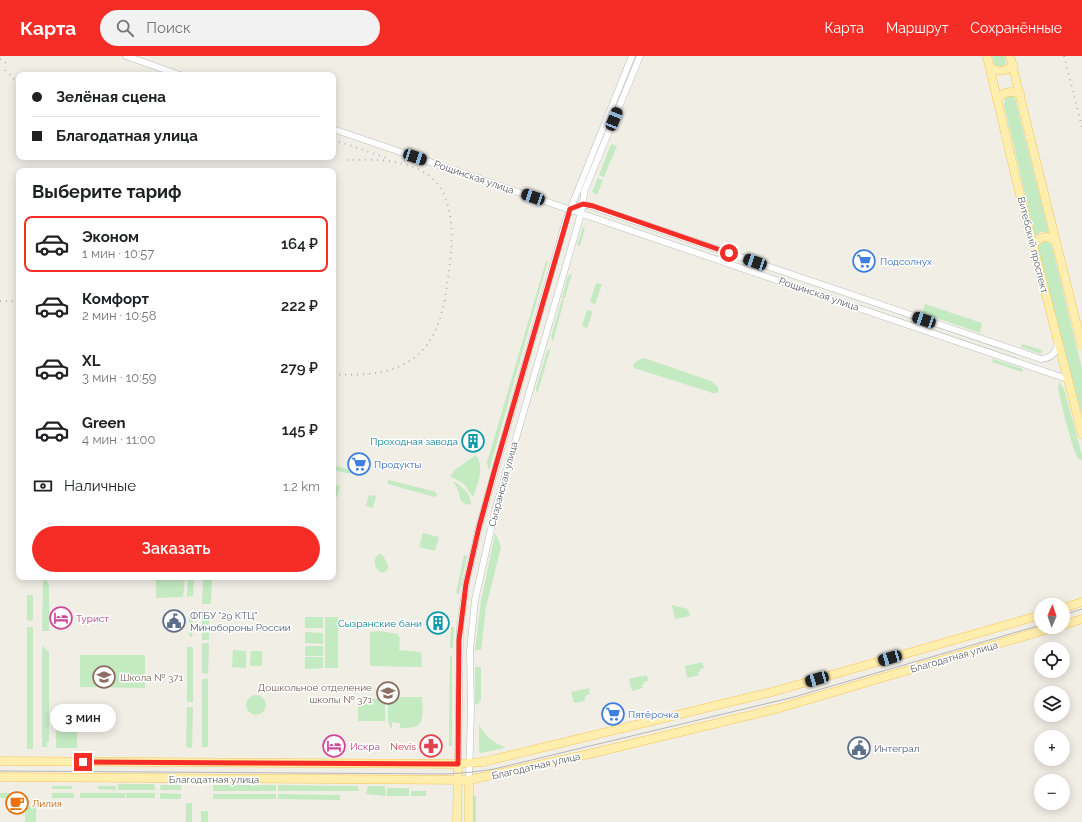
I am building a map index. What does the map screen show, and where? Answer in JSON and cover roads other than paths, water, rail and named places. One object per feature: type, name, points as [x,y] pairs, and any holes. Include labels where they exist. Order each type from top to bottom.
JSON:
[{"type":"main road","name":"Витебский проспект","points":[[987,56],[1033,246],[1082,434]]},
{"type":"main road","points":[[1010,56],[1082,346]]},
{"type":"main road","points":[[990,68],[997,72],[1004,71],[1012,65]]},
{"type":"main road","points":[[997,100],[1002,94],[1008,91],[1020,94]]},
{"type":"main road","points":[[1033,246],[1041,237],[1046,236],[1056,240]]},
{"type":"main road","points":[[1070,606],[1082,602]]},
{"type":"main road","name":"Благодатная улица","points":[[0,761],[470,763],[515,755],[772,692],[1034,617]]},
{"type":"main road","points":[[1070,623],[1082,619]]},
{"type":"main road","name":"Благодатная улица","points":[[0,777],[470,780],[589,754],[776,709],[1034,633]]},
{"type":"main road","name":"Сызранская улица","points":[[457,822],[458,764]]},
{"type":"main road","points":[[469,822],[470,780]]},
{"type":"street","points":[[126,56],[171,72]]},
{"type":"street","name":"Сызранская улица","points":[[458,764],[459,640],[464,598],[479,527],[570,209],[632,56]]},
{"type":"street","name":"Сызранская улица","points":[[470,780],[470,641],[480,574],[499,497],[581,212],[585,189],[640,56]]},
{"type":"street","name":"Рощинская улица","points":[[336,130],[581,212],[1067,379]]},
{"type":"street","points":[[570,209],[583,204]]},
{"type":"street","name":"Рощинская улица","points":[[583,204],[1041,360],[1049,358],[1054,354],[1058,342]]},
{"type":"street","points":[[469,572],[474,571],[480,574]]},
{"type":"tram line","points":[[1070,613],[1082,609]]},
{"type":"tram line","points":[[0,771],[447,774],[473,772],[494,769],[794,697],[1034,627]]},
{"type":"railway","points":[[1064,56],[1082,127]]},
{"type":"railway","points":[[0,59],[9,65]]},
{"type":"railway","points":[[5,70],[16,81]]},
{"type":"railway","points":[[336,142],[387,158]]},
{"type":"railway","points":[[347,160],[381,160],[414,167],[433,179],[442,191],[448,205],[452,238],[449,273],[444,303]]},
{"type":"railway","points":[[336,374],[364,374],[393,369],[418,355],[428,343],[436,329],[445,299]]},
{"type":"railway","points":[[0,301],[13,301]]},
{"type":"place","name":"Подсолнух","points":[[864,261]]},
{"type":"place","name":"Проходная завода","points":[[473,441]]},
{"type":"place","name":"Продукты","points":[[359,464]]},
{"type":"place","name":"Турист","points":[[61,618]]},
{"type":"place","name":"ФГБУ \"29 КТЦ\" Минобороны России","points":[[174,621]]},
{"type":"place","name":"Сызранские бани","points":[[438,623]]},
{"type":"place","name":"Школа № 371","points":[[104,677]]},
{"type":"place","name":"Дошкольное отделение школы № 371","points":[[388,693]]},
{"type":"place","name":"Пятёрочка","points":[[613,714]]},
{"type":"place","name":"Искра","points":[[334,746]]},
{"type":"place","name":"Nevis","points":[[431,746]]},
{"type":"place","name":"Интеграл","points":[[859,748]]},
{"type":"place","name":"Лилия","points":[[17,803]]}]
